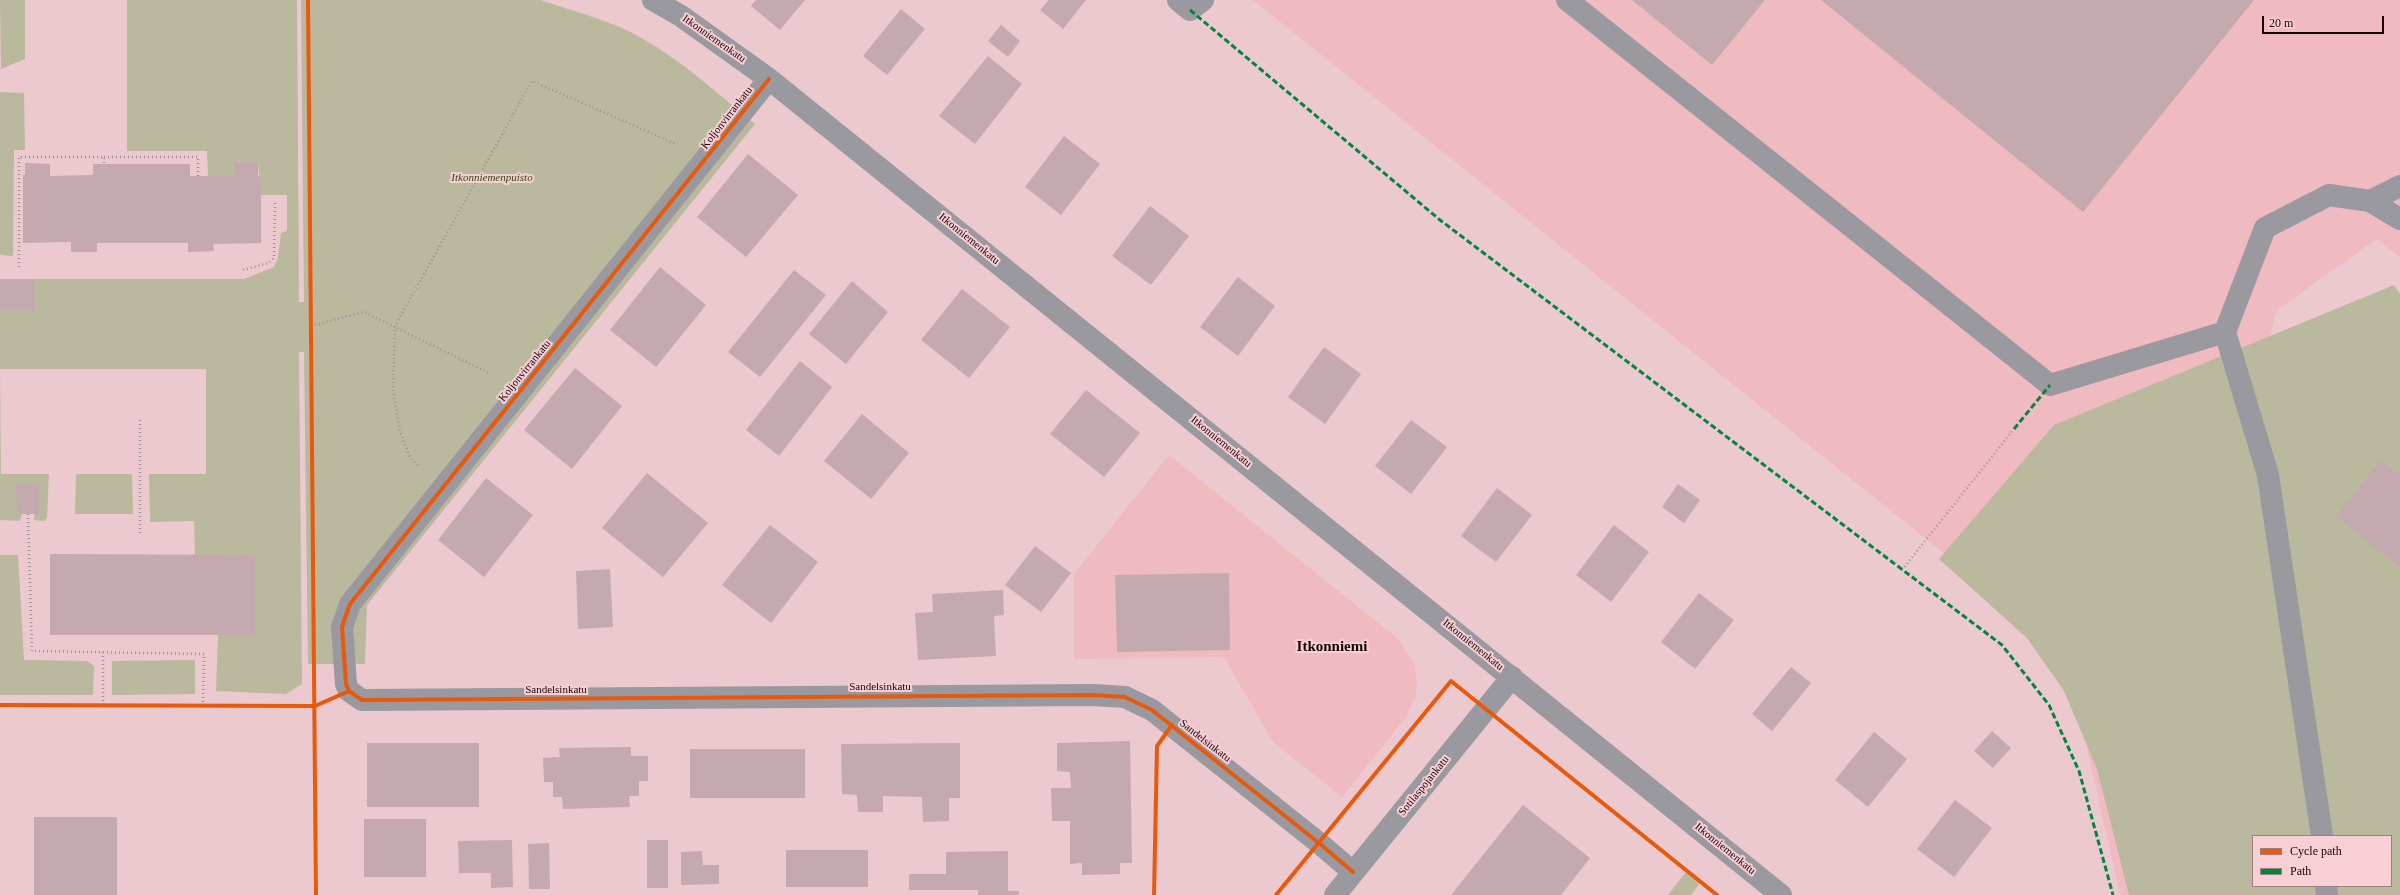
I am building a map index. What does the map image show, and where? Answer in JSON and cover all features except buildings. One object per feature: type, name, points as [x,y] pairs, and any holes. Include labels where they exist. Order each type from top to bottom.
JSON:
[{"type":"street","name":"Itkonniemenkatu","points":[[653,0],[681,16],[770,79],[1512,676],[1781,895]]},
{"type":"street","points":[[1178,0],[1190,10],[1203,0]]},
{"type":"street","points":[[1567,0],[2050,385],[2225,332]]},
{"type":"street","name":"Koljonvirrankatu","points":[[349,691],[346,684],[342,626],[350,604],[770,79]]},
{"type":"street","points":[[2370,201],[2400,186]]},
{"type":"street","points":[[2322,835],[2268,476],[2225,332],[2265,228],[2329,195],[2370,201],[2400,219]]},
{"type":"street","name":"Sotilaspojankatu","points":[[1335,895],[1512,676]]},
{"type":"street","name":"Sandelsinkatu","points":[[349,691],[362,700],[1062,695],[1125,697],[1152,710],[1319,843],[1353,872]]},
{"type":"path","points":[[443,488],[411,459],[400,432],[393,392],[395,326],[532,81],[708,158]]},
{"type":"path","points":[[19,267],[19,157],[198,157],[198,176]]},
{"type":"path","points":[[104,157],[104,163]]},
{"type":"path","points":[[243,270],[269,263],[274,258],[275,203]]},
{"type":"path","points":[[311,326],[364,312],[522,389]]},
{"type":"path","points":[[311,318],[311,334]]},
{"type":"path","points":[[140,420],[140,533]]},
{"type":"path","points":[[1902,570],[2014,428]]},
{"type":"path","points":[[28,514],[32,651],[204,654],[203,706]]},
{"type":"path","points":[[103,652],[103,705]]},
{"type":"path","points":[[95,705],[111,705]]},
{"type":"path","points":[[195,706],[211,706]]},
{"type":"shaded area","points":[[1253,0],[2400,0],[2400,257],[2377,239],[2277,310],[2270,336],[2255,835],[2252,835],[2252,887],[2326,895],[2120,895],[2065,650]]},
{"type":"shaded area","points":[[1169,455],[1398,639],[1414,663],[1417,682],[1415,697],[1407,716],[1342,797],[1273,742],[1224,657],[1074,659],[1074,574]]},
{"type":"green space","points":[[0,0],[25,0],[25,59],[1,69]]},
{"type":"green space","name":"Itkonniemenpuisto","points":[[127,0],[297,0],[299,302],[304,302],[301,0],[540,0],[606,21],[631,32],[687,68],[755,124],[367,605],[365,664],[308,664],[304,352],[299,352],[302,684],[286,694],[216,691],[218,635],[255,635],[254,555],[195,555],[194,521],[150,522],[149,474],[206,474],[206,369],[0,369],[0,304],[34,303],[34,279],[244,279],[274,267],[278,257],[281,233],[287,231],[287,195],[261,195],[258,162],[234,162],[233,176],[208,176],[207,151],[127,151]]},
{"type":"green space","points":[[0,92],[24,93],[25,150],[14,150],[13,256],[0,255]]},
{"type":"green space","points":[[2394,285],[2400,294],[2400,895],[2129,895],[2097,769],[2064,691],[2027,638],[1939,559],[2054,425]]},
{"type":"green space","points":[[0,369],[1,474],[49,474],[47,518],[44,521],[34,520],[34,514],[39,514],[39,483],[17,483],[17,514],[22,514],[20,521],[0,520]]},
{"type":"green space","points":[[76,474],[132,474],[133,514],[75,514]]},
{"type":"green space","points":[[0,555],[18,555],[24,660],[87,661],[94,666],[93,695],[0,695]]},
{"type":"green space","points":[[195,660],[195,694],[112,695],[112,661]]},
{"type":"green space","points":[[1686,872],[1700,883],[1691,895],[1668,895]]},
{"type":"marked path","points":[[1190,10],[1440,220],[2002,645],[2049,705],[2079,771],[2113,895]]},
{"type":"marked path","points":[[2014,429],[2050,385]]},
{"type":"cycle path","points":[[308,0],[316,895]]},
{"type":"cycle path","points":[[349,691],[346,684],[342,627],[350,604],[769,79]]},
{"type":"cycle path","points":[[1276,895],[1451,681],[1717,895]]},
{"type":"cycle path","points":[[349,691],[362,700],[1093,695],[1125,697],[1152,710],[1319,843],[1353,872]]},
{"type":"cycle path","points":[[0,705],[315,706],[349,691]]},
{"type":"cycle path","points":[[1154,895],[1157,746],[1172,725]]},
{"type":"district","name":"Itkonniemi","points":[[1332,647]]}]
